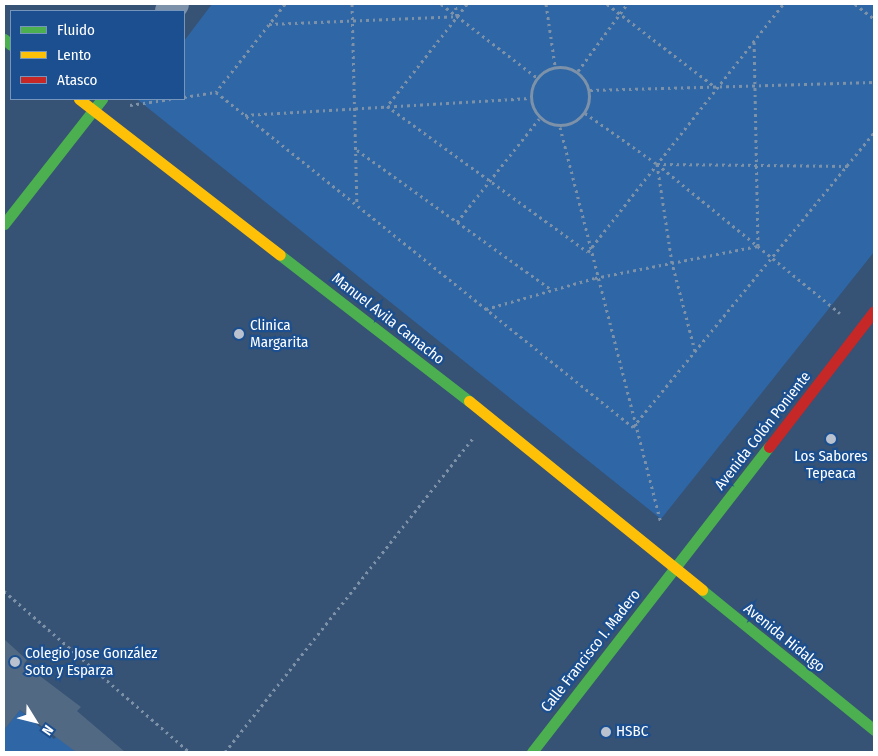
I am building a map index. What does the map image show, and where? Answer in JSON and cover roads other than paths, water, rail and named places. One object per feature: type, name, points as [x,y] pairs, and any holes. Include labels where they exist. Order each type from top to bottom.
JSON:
[{"type":"main road","name":"Manuel Avila Camacho","points":[[80,100],[490,417],[675,569]]},
{"type":"main road","points":[[4,224],[101,100]]},
{"type":"main road","name":"Avenida Colón Poniente","points":[[675,569],[874,312]]},
{"type":"main road","name":"Avenida Hidalgo","points":[[675,569],[874,730]]},
{"type":"main road","name":"Calle Francisco I. Madero","points":[[532,752],[675,569]]},
{"type":"place","name":"Clinica Margarita","points":[[239,334]]},
{"type":"place","name":"Los Sabores Tepeaca","points":[[831,439]]},
{"type":"place","name":"Colegio Jose González Soto y Esparza","points":[[15,662]]},
{"type":"place","name":"HSBC","points":[[606,732]]}]
